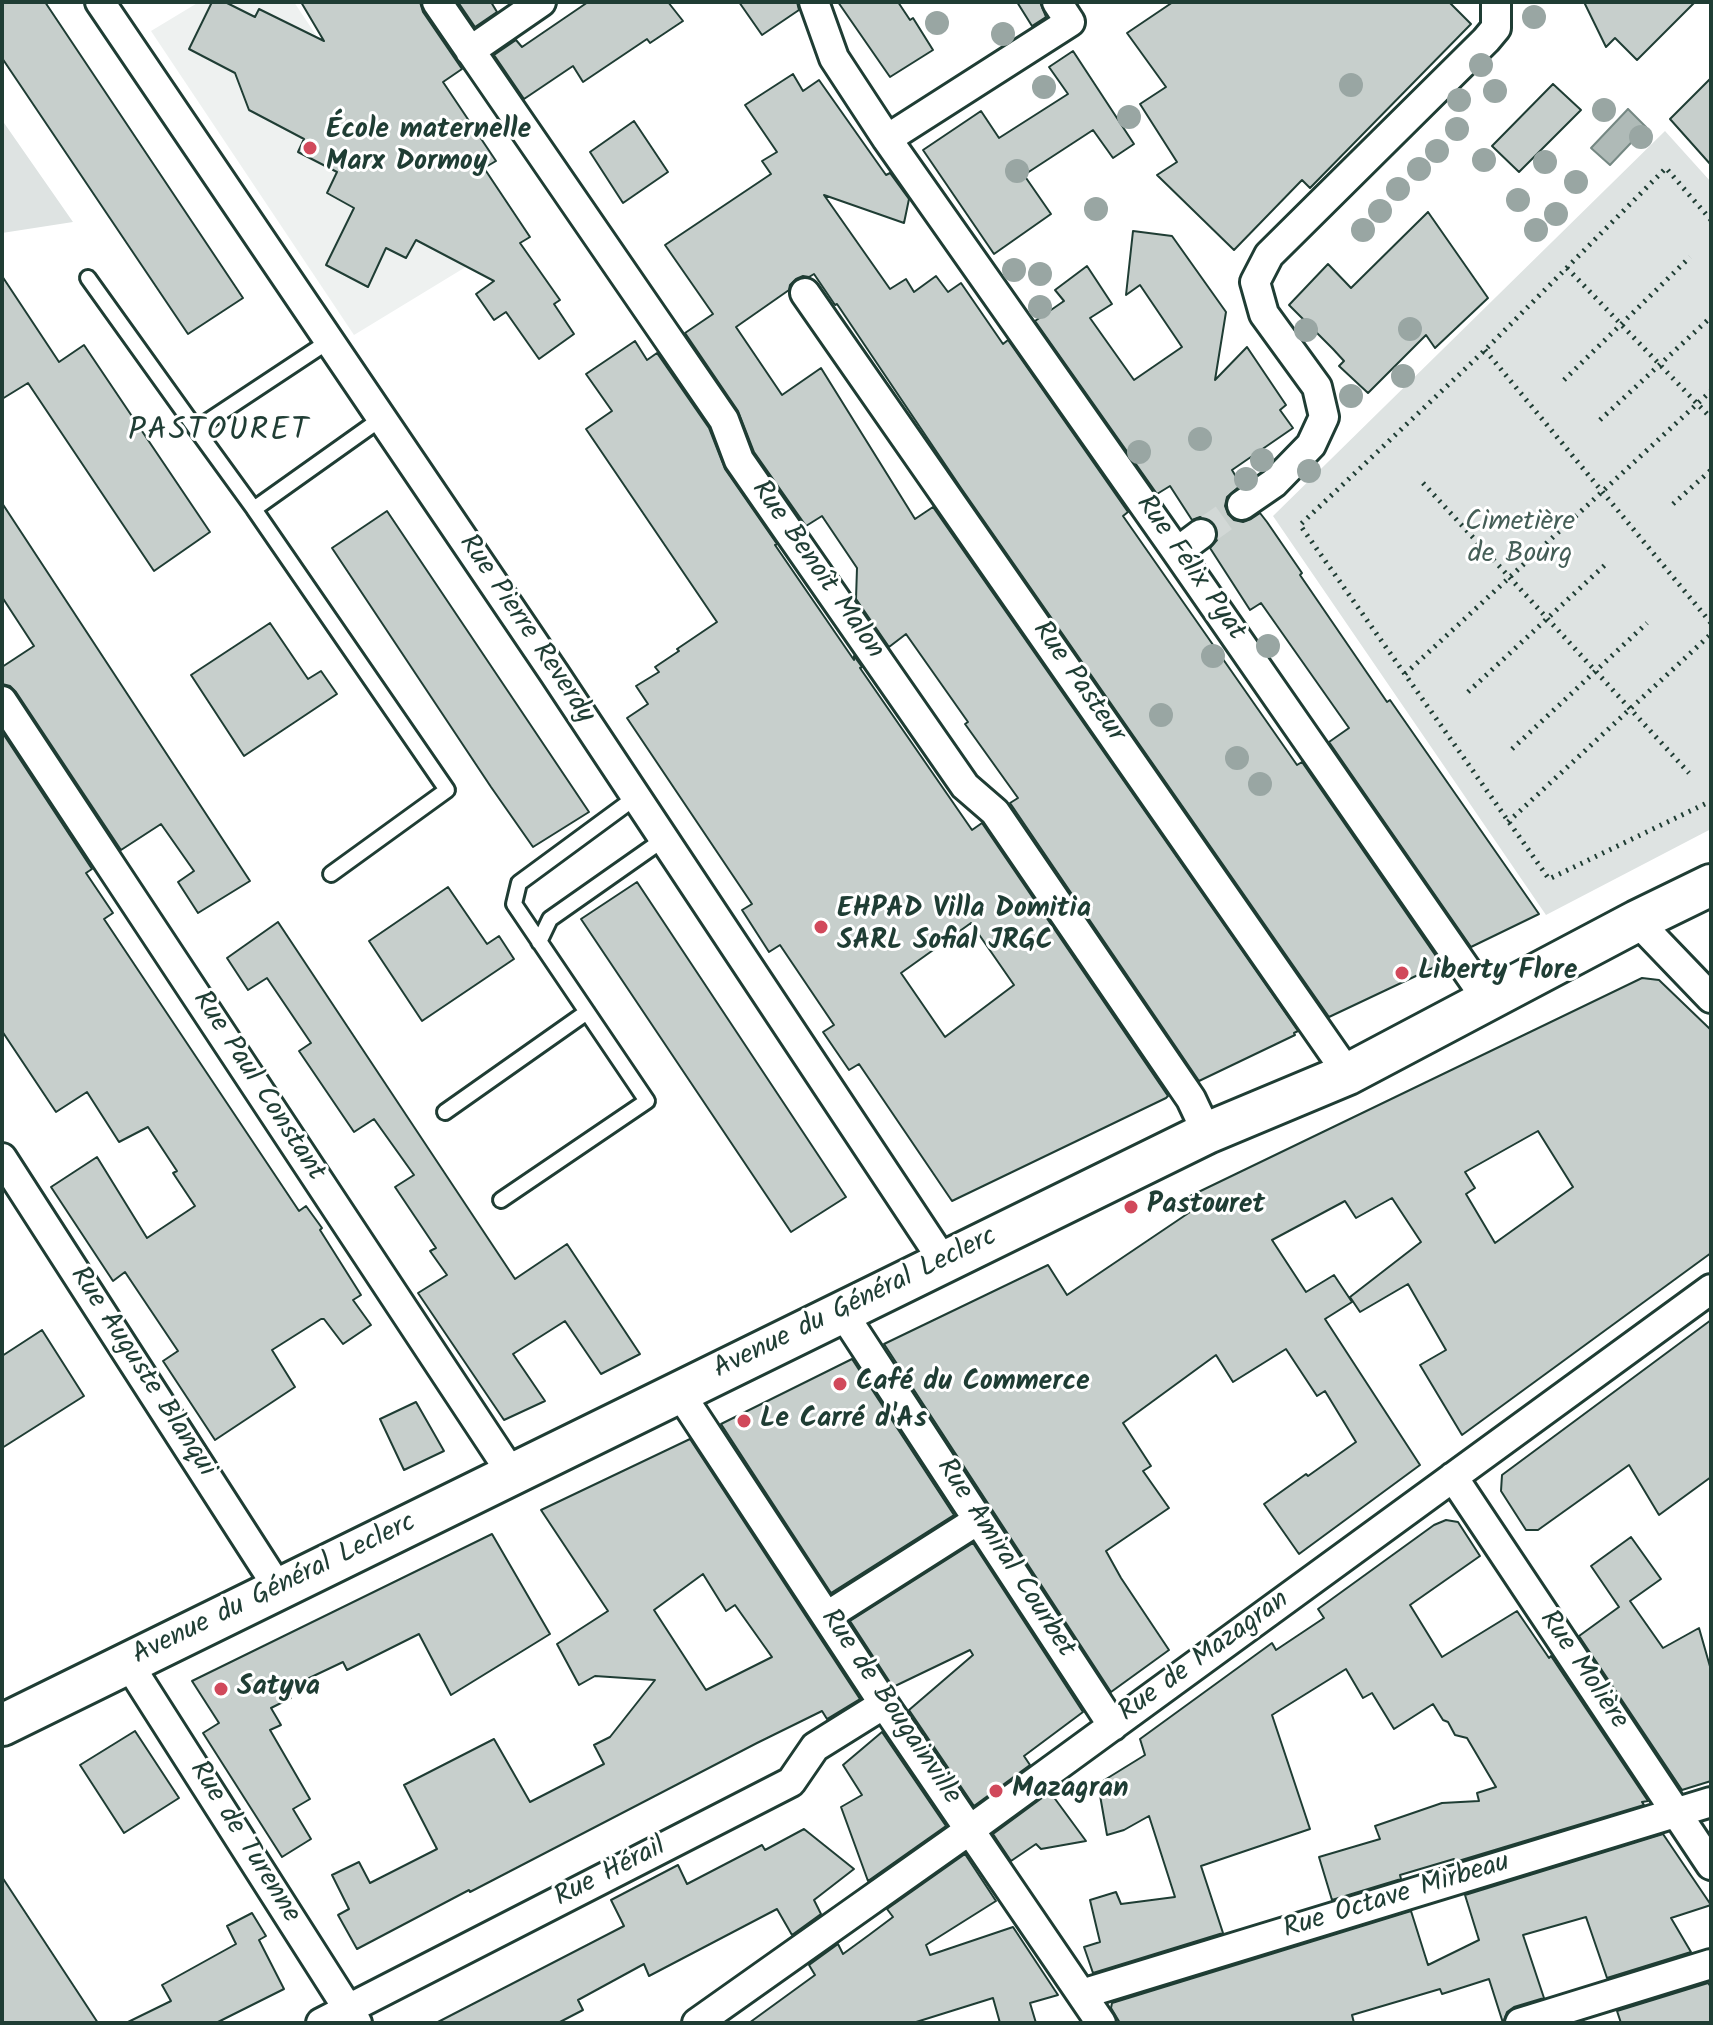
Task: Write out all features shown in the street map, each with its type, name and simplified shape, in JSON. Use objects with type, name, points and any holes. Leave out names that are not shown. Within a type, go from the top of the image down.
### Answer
[{"type":"main road","name":"Avenue du Général Leclerc","points":[[2,1725],[1207,1133],[1348,1074],[1711,885]]},
{"type":"street","name":"Rue Pierre Reverdy","points":[[100,2],[636,797],[944,1262]]},
{"type":"street","name":"Rue Benoît Malon","points":[[437,2],[724,420],[739,460],[965,786],[995,812],[1191,1099],[1207,1133]]},
{"type":"street","points":[[470,51],[541,2]]},
{"type":"street","name":"Rue Félix Pyat","points":[[814,2],[834,58],[887,139],[1488,1001]]},
{"type":"street","points":[[1242,505],[1274,483],[1311,445],[1324,417],[1317,387],[1264,314],[1255,282],[1269,255],[1486,40],[1496,28],[1496,2]]},
{"type":"street","points":[[887,139],[1064,12]]},
{"type":"street","name":"Rue Pasteur","points":[[805,293],[1348,1074]]},
{"type":"street","points":[[1177,552],[1201,534]]},
{"type":"street","name":"Rue Paul Constant","points":[[2,701],[512,1474]]},
{"type":"street","points":[[1637,921],[1711,998]]},
{"type":"street","name":"Rue Auguste Blanqui","points":[[2,1158],[279,1589]]},
{"type":"street","name":"Rue de Mazagran","points":[[697,2023],[971,1829],[1711,1289]]},
{"type":"street","name":"Rue Amiral Courbet","points":[[842,1312],[1113,1726]]},
{"type":"street","name":"Rue de Bougainville","points":[[679,1392],[884,1704],[1101,2023]]},
{"type":"street","name":"Rue Molière","points":[[1453,1477],[1711,1865]]},
{"type":"street","points":[[827,1616],[978,1520]]},
{"type":"street","name":"Rue de Turenne","points":[[128,1663],[353,2016]]},
{"type":"street","name":"Rue Hérail","points":[[321,2023],[353,2016],[791,1782],[815,1747],[884,1704]]},
{"type":"street","name":"Rue Octave Mirbeau","points":[[1082,1994],[1711,1802]]},
{"type":"street","points":[[1520,2023],[1711,1964]]},
{"type":"lane","points":[[88,278],[254,509],[447,790],[331,874]]},
{"type":"lane","points":[[196,429],[329,341]]},
{"type":"lane","points":[[254,509],[382,418]]},
{"type":"lane","points":[[501,1200],[647,1101],[514,904],[519,883],[636,797]]},
{"type":"lane","points":[[539,942],[550,919],[664,839]]},
{"type":"lane","points":[[445,1112],[587,1012]]},
{"type":"path","points":[[1711,220],[1666,168],[1485,350],[1300,525],[1549,879],[1711,801]]},
{"type":"path","points":[[1564,380],[1690,257]]},
{"type":"path","points":[[1567,268],[1711,418]]},
{"type":"path","points":[[1600,420],[1711,317]]},
{"type":"path","points":[[1485,350],[1711,623]]},
{"type":"path","points":[[1405,674],[1711,391]]},
{"type":"path","points":[[1673,504],[1711,470]]},
{"type":"path","points":[[1423,483],[1689,773]]},
{"type":"path","points":[[1468,692],[1606,564]]},
{"type":"path","points":[[1512,749],[1647,623]]},
{"type":"path","points":[[1508,822],[1711,634]]},
{"type":"shaded area","name":"École maternelle Marx Dormoy","points":[[199,2],[294,2],[469,265],[354,335],[151,31]]},
{"type":"shaded area","points":[[1628,109],[1646,127],[1610,165],[1591,148]]},
{"type":"green space","points":[[2,120],[73,222],[2,233]]},
{"type":"green space","name":"Cimetière de Bourg","points":[[1665,131],[1711,182],[1711,829],[1546,915],[1273,516]]},
{"type":"building","points":[[2,2],[45,2],[243,298],[188,334],[2,58]]},
{"type":"building","points":[[212,2],[225,2],[255,17],[259,9],[324,41],[301,2],[420,2],[423,12],[462,69],[443,82],[496,161],[484,168],[530,237],[520,243],[560,300],[554,304],[574,334],[539,359],[506,312],[494,320],[476,294],[494,281],[416,240],[406,258],[386,248],[368,287],[326,265],[354,208],[327,193],[337,172],[298,152],[304,139],[249,110],[235,73],[189,49]]},
{"type":"building","points":[[458,2],[491,2],[497,12],[475,27]]},
{"type":"building","points":[[588,2],[668,2],[683,21],[650,43],[647,39],[583,82],[573,66],[524,99],[494,55],[516,40],[522,47]]},
{"type":"building","points":[[739,2],[797,2],[799,10],[762,35]]},
{"type":"building","points":[[838,2],[898,2],[910,20],[913,18],[933,50],[890,77]]},
{"type":"building","points":[[1017,2],[1040,2],[1046,17],[1032,26]]},
{"type":"building","points":[[1173,2],[1449,2],[1471,24],[1310,188],[1302,180],[1234,250],[1157,175],[1177,162],[1140,104],[1166,87],[1127,33]]},
{"type":"building","points":[[1584,2],[1695,2],[1637,60],[1615,38],[1606,47]]},
{"type":"building","points":[[1073,51],[1134,144],[1113,158],[1093,130],[1024,175],[1051,214],[994,254],[923,150],[981,111],[999,138],[1068,94],[1049,67]]},
{"type":"building","points":[[793,74],[803,91],[819,80],[886,175],[890,173],[909,199],[904,223],[824,195],[890,289],[906,279],[914,292],[936,276],[948,292],[961,283],[1003,344],[1008,340],[1128,512],[1123,516],[1297,765],[1302,762],[1440,962],[1435,964],[1437,966],[1329,1017],[961,488],[837,304],[814,274],[796,279],[789,290],[736,327],[782,395],[821,368],[915,519],[933,507],[1298,1031],[1199,1081],[1010,803],[1018,798],[965,724],[968,722],[906,634],[889,647],[856,599],[857,568],[822,516],[806,526],[754,452],[738,411],[685,333],[713,314],[665,245],[771,174],[762,161],[777,152],[745,105]]},
{"type":"building","points":[[1711,78],[1711,165],[1670,119]]},
{"type":"building","points":[[1553,84],[1581,110],[1519,172],[1492,146]]},
{"type":"building","points":[[634,121],[668,172],[623,203],[590,152]]},
{"type":"building","points":[[1428,212],[1488,298],[1435,348],[1426,335],[1368,393],[1339,366],[1344,361],[1289,305],[1328,264],[1351,288]]},
{"type":"building","points":[[1133,231],[1172,236],[1226,312],[1215,380],[1247,347],[1286,405],[1280,410],[1293,428],[1232,470],[1241,485],[1227,497],[1225,506],[1228,514],[1234,520],[1243,522],[1260,513],[1267,522],[1387,702],[1390,700],[1539,914],[1471,947],[1329,742],[1349,728],[1261,603],[1250,610],[1210,548],[1217,540],[1215,524],[1207,518],[1192,520],[1170,486],[1157,494],[1035,321],[1064,301],[1055,290],[1087,266],[1112,304],[1090,318],[1134,380],[1182,347],[1140,285],[1126,295]]},
{"type":"building","points":[[2,276],[59,362],[84,345],[210,532],[154,571],[28,383],[2,399]]},
{"type":"building","points":[[635,341],[647,360],[657,353],[709,428],[725,469],[775,545],[972,830],[982,823],[1168,1096],[1166,1098],[952,1201],[859,1064],[849,1070],[823,1032],[834,1025],[780,945],[769,952],[742,910],[752,904],[627,718],[648,704],[636,686],[659,672],[655,667],[679,651],[677,649],[717,622],[586,429],[612,411],[586,374]],"holes":[[[971,923],[1014,985],[945,1037],[901,973]]]},
{"type":"building","points":[[2,503],[250,881],[198,913],[178,882],[194,871],[161,824],[121,850],[16,692],[2,684],[2,667],[34,646],[2,597]]},
{"type":"building","points":[[387,511],[589,812],[533,847],[332,548]]},
{"type":"building","points":[[270,623],[308,679],[321,671],[337,694],[244,756],[191,675]]},
{"type":"building","points":[[2,732],[92,869],[86,873],[113,913],[104,919],[299,1211],[306,1206],[322,1228],[320,1230],[361,1295],[353,1300],[371,1325],[343,1344],[321,1319],[272,1350],[295,1387],[215,1440],[163,1361],[178,1351],[125,1272],[113,1281],[51,1187],[97,1157],[147,1238],[195,1206],[173,1173],[177,1171],[148,1127],[119,1142],[87,1092],[56,1112],[2,1031]]},
{"type":"building","points":[[637,882],[846,1197],[791,1232],[581,919]]},
{"type":"building","points":[[448,887],[487,944],[499,936],[514,959],[422,1021],[369,941]]},
{"type":"building","points":[[278,922],[515,1279],[567,1244],[640,1354],[601,1374],[565,1321],[513,1354],[545,1401],[504,1420],[418,1293],[447,1275],[430,1251],[436,1248],[395,1187],[414,1175],[374,1119],[354,1132],[299,1051],[311,1043],[267,978],[248,990],[227,958]]},
{"type":"building","points":[[1642,978],[1659,980],[1711,1030],[1711,1253],[1462,1435],[1420,1365],[1446,1350],[1408,1284],[1360,1312],[1350,1297],[1421,1242],[1392,1198],[1356,1218],[1345,1201],[1272,1240],[1306,1292],[1334,1275],[1352,1302],[1325,1319],[1420,1465],[1299,1554],[1264,1504],[1356,1442],[1325,1391],[1317,1396],[1286,1349],[1233,1382],[1216,1355],[1123,1423],[1151,1466],[1143,1471],[1169,1508],[1106,1551],[1169,1650],[1111,1692],[884,1344],[1048,1265],[1067,1295],[1193,1210],[1186,1198]],"holes":[[[1538,1131],[1573,1187],[1495,1243],[1466,1194],[1475,1188],[1465,1172]]]},
{"type":"building","points":[[1711,1320],[1711,1477],[1659,1515],[1629,1465],[1538,1530],[1526,1530],[1501,1491],[1502,1475]]},
{"type":"building","points":[[42,1330],[84,1396],[2,1448],[2,1356]]},
{"type":"building","points":[[852,1359],[954,1515],[831,1593],[721,1424]]},
{"type":"building","points":[[416,1402],[444,1451],[404,1470],[380,1419]]},
{"type":"building","points":[[690,1439],[860,1699],[827,1719],[822,1711],[757,1743],[357,1949],[338,1915],[349,1909],[332,1875],[359,1862],[370,1883],[437,1849],[404,1785],[494,1739],[530,1802],[604,1764],[594,1745],[610,1737],[655,1680],[595,1676],[579,1685],[557,1644],[608,1611],[541,1510]],"holes":[[[703,1574],[726,1611],[735,1605],[772,1657],[706,1690],[654,1610]]]},
{"type":"building","points":[[1446,1520],[1458,1522],[1480,1556],[1410,1605],[1442,1657],[1517,1611],[1549,1658],[1551,1656],[1648,1801],[1642,1802],[1644,1805],[1455,1862],[1454,1859],[1400,1875],[1401,1879],[1332,1900],[1319,1857],[1380,1839],[1375,1826],[1442,1803],[1479,1801],[1477,1793],[1496,1787],[1467,1738],[1455,1735],[1433,1704],[1394,1729],[1372,1693],[1363,1698],[1346,1669],[1272,1715],[1310,1829],[1201,1866],[1223,1933],[1093,1973],[1084,1947],[1100,1942],[1090,1900],[1116,1892],[1121,1904],[1175,1897],[1149,1816],[1124,1830],[1107,1835],[1098,1784],[1145,1755],[1140,1739],[1272,1643],[1276,1650],[1324,1618],[1318,1609],[1434,1525]]},
{"type":"building","points":[[492,1534],[550,1634],[451,1695],[419,1634],[347,1670],[343,1662],[286,1689],[291,1698],[271,1708],[281,1725],[270,1730],[310,1799],[293,1809],[311,1839],[282,1857],[203,1733],[219,1723],[192,1681]]},
{"type":"building","points":[[1631,1537],[1661,1579],[1630,1601],[1663,1648],[1699,1628],[1711,1670],[1711,1781],[1682,1790],[1579,1636],[1619,1607],[1591,1566]]},
{"type":"building","points":[[973,1543],[1083,1712],[1024,1756],[1030,1765],[974,1806],[909,1710],[973,1655],[970,1650],[893,1687],[850,1621]]},
{"type":"building","points":[[135,1731],[179,1798],[124,1833],[80,1765]]},
{"type":"building","points":[[882,1732],[946,1826],[868,1881],[841,1807],[862,1795],[843,1765]]},
{"type":"building","points":[[1050,1792],[1086,1841],[1041,1849],[1036,1844],[1011,1861],[993,1834]]},
{"type":"building","points":[[804,1829],[854,1869],[814,1900],[821,1914],[792,1935],[777,1909],[649,1976],[644,1964],[578,2000],[583,2010],[558,2023],[436,2023],[624,1926],[611,1900],[678,1865],[687,1884],[762,1845],[765,1850]]},
{"type":"building","points":[[1663,1834],[1711,1905],[1671,1918],[1691,1952],[1607,1978],[1586,1917],[1523,1935],[1544,1998],[1514,2007],[1507,2012],[1503,2023],[1489,1979],[1442,1994],[1440,1989],[1352,2015],[1354,2023],[1120,2023],[1111,2008],[1112,2003],[1411,1911],[1428,1965],[1479,1940],[1465,1895]]},
{"type":"building","points":[[965,1854],[996,1901],[926,1945],[930,1955],[1013,1927],[1058,1995],[1030,2003],[1036,2023],[1000,2023],[993,1998],[913,2023],[749,2023],[815,1975],[809,1965],[838,1944],[843,1954],[893,1917],[887,1909]]},
{"type":"building","points":[[2,1877],[98,2023],[2,2023]]},
{"type":"building","points":[[252,1913],[266,1936],[259,1940],[284,1989],[216,2023],[126,2023],[171,2001],[162,1985],[236,1944],[227,1926]]},
{"type":"building","points":[[1708,1983],[1711,1987],[1711,2023],[1621,2023],[1617,2011]]},
{"type":"tunnel","points":[[1201,534],[1242,505]]},
{"type":"place","name":"École maternelle Marx Dormoy","points":[[310,148]]},
{"type":"place","name":"EHPAD Villa Domitia SARL Sofial JRGC","points":[[821,927]]},
{"type":"place","name":"Liberty Flore","points":[[1402,973]]},
{"type":"place","name":"Pastouret","points":[[1131,1207]]},
{"type":"place","name":"Café du Commerce","points":[[840,1384]]},
{"type":"place","name":"Le Carré d'As","points":[[744,1421]]},
{"type":"place","name":"Satyva","points":[[221,1689]]},
{"type":"place","name":"Mazagran","points":[[996,1791]]},
{"type":"district","name":"PASTOURET","points":[[219,434]]}]
